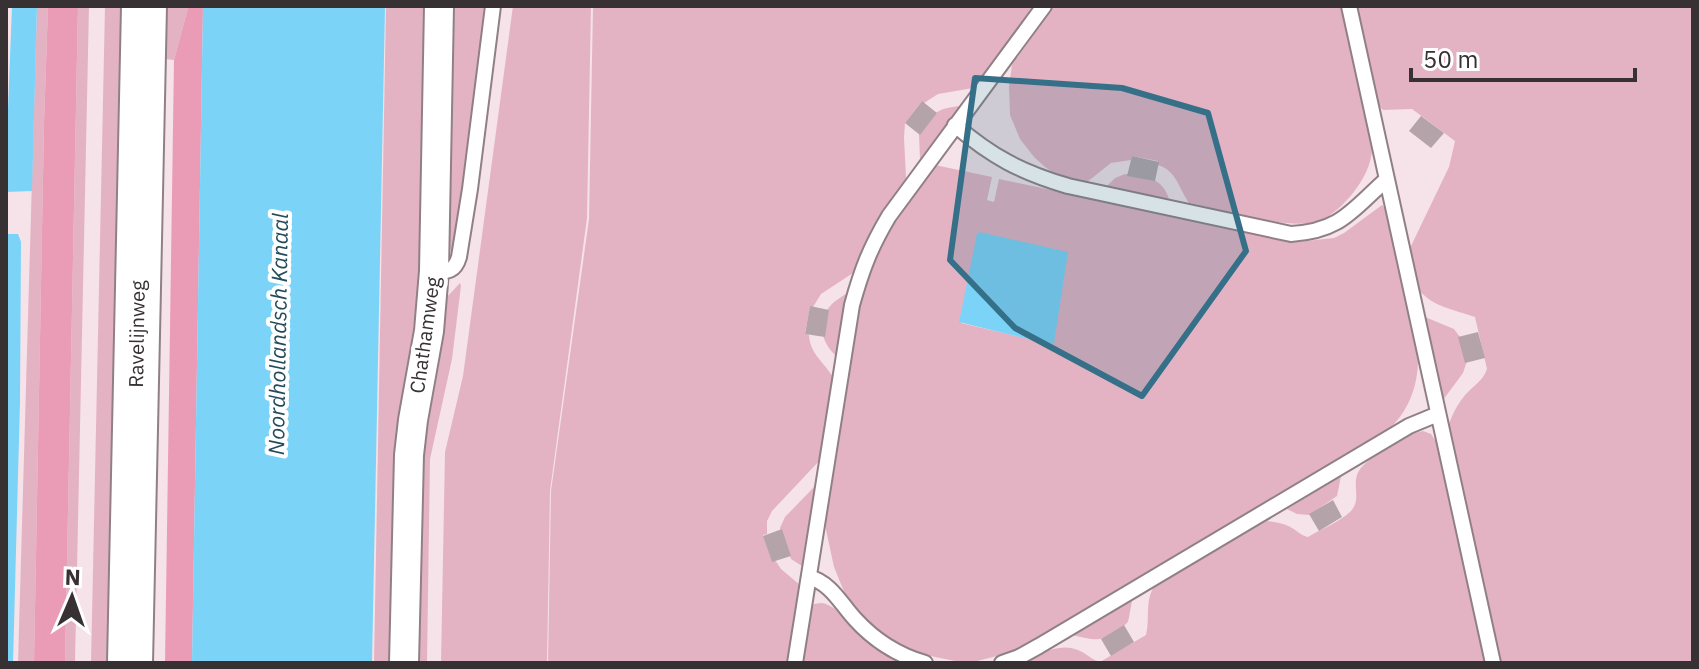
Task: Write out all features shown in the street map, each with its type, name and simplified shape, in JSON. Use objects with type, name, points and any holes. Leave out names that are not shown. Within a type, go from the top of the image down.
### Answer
[{"type":"main road","name":"Ravelijnweg","points":[[130,663],[144,6]]},
{"type":"street","name":"Chathamweg","points":[[404,663],[409,455],[429,331],[434,271],[439,6]]},
{"type":"lane","points":[[434,271],[451,270],[459,257],[493,6]]},
{"type":"lane","points":[[795,663],[852,305],[859,278],[889,216],[1044,6]]},
{"type":"lane","points":[[1349,6],[1493,663]]},
{"type":"lane","points":[[955,125],[980,147],[1009,165],[1038,177],[1291,234],[1318,231],[1340,221],[1387,179]]},
{"type":"lane","points":[[1002,663],[1039,646],[1409,426],[1438,414]]},
{"type":"lane","points":[[809,577],[831,589],[857,621],[880,642],[902,655],[925,663]]},
{"type":"highlighted area","points":[[975,78],[1122,88],[1208,113],[1246,251],[1142,396],[1015,328],[950,260]]},
{"type":"shaded area","points":[[37,6],[48,6],[34,663],[18,663]]},
{"type":"shaded area","points":[[48,6],[78,6],[65,663],[34,663]]},
{"type":"shaded area","points":[[78,6],[89,6],[75,663],[65,663]]},
{"type":"shaded area","points":[[105,6],[124,6],[109,663],[91,663]]},
{"type":"shaded area","points":[[165,6],[203,6],[188,8],[174,60],[164,59]]},
{"type":"shaded area","points":[[386,6],[425,6],[421,256],[413,345],[395,455],[390,663],[374,663]]},
{"type":"shaded area","points":[[453,6],[488,6],[454,248],[451,250],[449,247]]},
{"type":"shaded area","points":[[513,6],[591,6],[587,218],[550,491],[547,663],[441,663],[445,452],[463,376]]},
{"type":"shaded area","points":[[593,6],[1034,6],[973,88],[938,94],[921,102],[905,123],[906,178],[874,228],[853,273],[821,294],[810,307],[805,333],[833,377],[821,459],[772,511],[767,521],[767,534],[763,535],[772,561],[775,560],[800,585],[788,663],[548,663],[551,491],[589,219]]},
{"type":"shaded area","points":[[1054,6],[1341,6],[1372,148],[1357,188],[1329,216],[1319,221],[1291,223],[1189,203],[1174,176],[1158,165],[1158,161],[1132,156],[1131,160],[1111,163],[1087,182],[1057,175],[1034,157],[1020,139],[1010,115],[1009,86],[1012,65]]},
{"type":"shaded area","points":[[1356,6],[1693,6],[1693,663],[1501,663],[1449,424],[1461,401],[1487,369],[1475,317],[1438,304],[1419,290],[1410,248],[1449,167],[1455,141],[1412,109],[1383,110],[1379,106]]},
{"type":"shaded area","points":[[203,7],[192,663],[165,663],[174,60],[188,8]]},
{"type":"shaded area","points":[[960,106],[920,159],[919,135],[928,122],[939,111]]},
{"type":"shaded area","points":[[935,165],[992,177],[987,200],[994,202],[999,179],[1297,242],[1334,238],[1382,205],[1418,360],[1415,386],[1408,403],[1399,418],[1380,435],[1021,647],[977,661],[955,661],[916,653],[886,637],[856,610],[845,594],[834,567],[825,525],[862,297],[883,243]],"holes":[[[1014,240],[1051,344],[961,323]]]},
{"type":"shaded area","points":[[1125,174],[1158,182],[1169,199],[1107,186]]},
{"type":"shaded area","points":[[460,283],[452,359],[430,459],[427,663],[418,663],[424,447],[439,363],[446,298]]},
{"type":"shaded area","points":[[848,292],[837,357],[825,341],[823,323],[830,306]]},
{"type":"shaded area","points":[[1425,317],[1454,329],[1460,337],[1467,361],[1463,373],[1443,400]]},
{"type":"shaded area","points":[[1423,431],[1431,434],[1437,443],[1486,663],[1022,663],[1060,648],[1076,649],[1100,662],[1146,635],[1153,588],[1267,521],[1286,525],[1308,537],[1336,522],[1354,507],[1357,475],[1367,462],[1396,442]]},
{"type":"shaded area","points":[[1341,476],[1337,496],[1309,515],[1287,509]]},
{"type":"shaded area","points":[[816,485],[802,566],[791,559],[780,528],[785,517]]},
{"type":"shaded area","points":[[1132,601],[1128,622],[1108,637],[1090,639],[1073,635]]},
{"type":"shaded area","points":[[821,603],[834,608],[870,644],[900,663],[803,663],[812,607]]},
{"type":"water","points":[[12,6],[37,6],[32,191],[6,192],[6,116]]},
{"type":"water","name":"Noordhollandsch Kanaal","points":[[203,6],[385,6],[372,663],[192,663]]},
{"type":"water","points":[[979,232],[1068,252],[1054,343],[959,322]]},
{"type":"water","points":[[6,234],[18,234],[21,242],[13,663],[6,663]]},
{"type":"building","points":[[922,101],[937,113],[920,135],[905,123]]},
{"type":"building","points":[[1421,116],[1444,133],[1431,148],[1409,131]]},
{"type":"building","points":[[1132,156],[1159,162],[1155,181],[1127,176]]},
{"type":"building","points":[[810,306],[829,310],[825,337],[805,334]]},
{"type":"building","points":[[1478,332],[1485,358],[1465,363],[1458,337]]},
{"type":"building","points":[[1333,500],[1342,517],[1319,531],[1309,514]]},
{"type":"building","points":[[782,529],[791,556],[772,562],[763,536]]},
{"type":"building","points":[[1124,625],[1134,642],[1111,656],[1101,639]]}]
